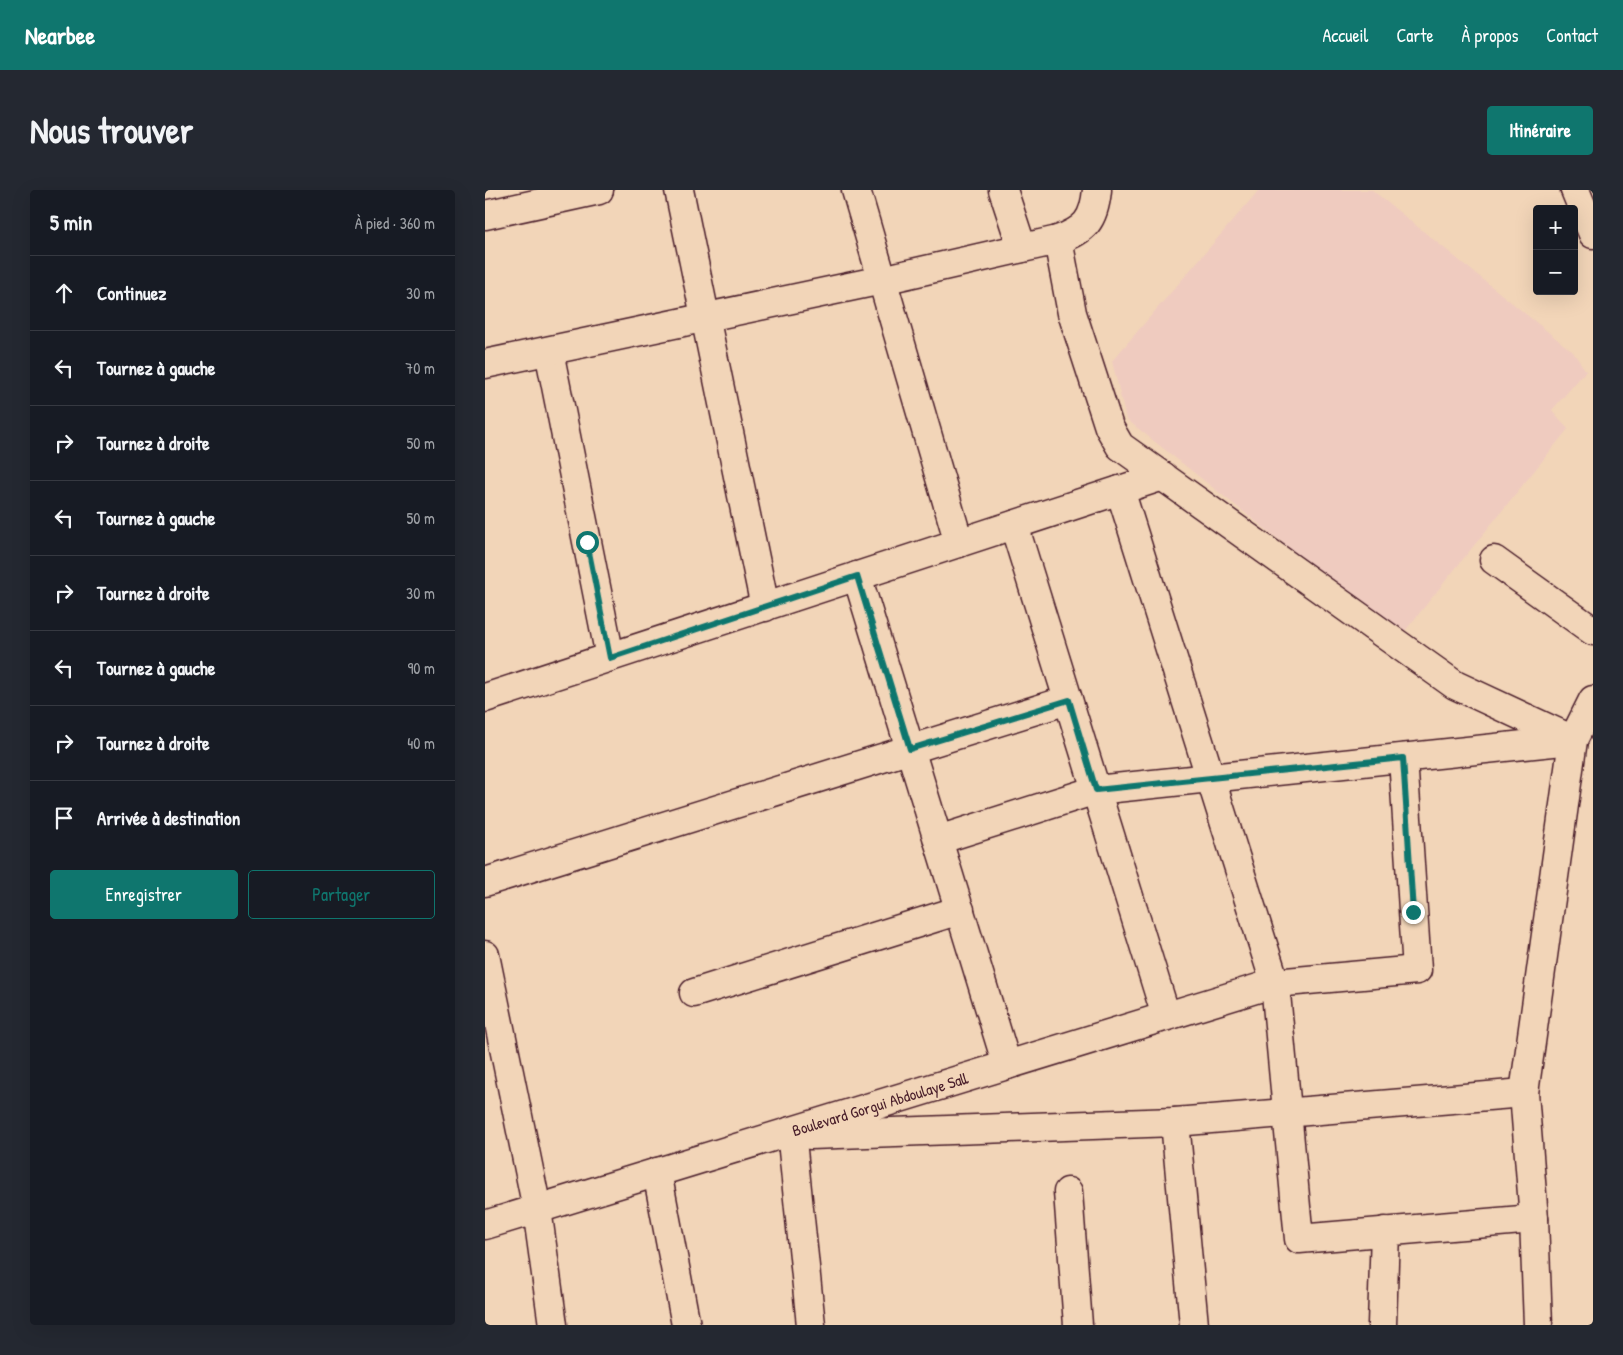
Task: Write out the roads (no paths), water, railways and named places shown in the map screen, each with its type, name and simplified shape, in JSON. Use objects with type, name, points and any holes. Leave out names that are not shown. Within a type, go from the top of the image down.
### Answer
[{"type":"street","points":[[485,216],[599,190]]},
{"type":"street","points":[[679,190],[765,607]]},
{"type":"street","points":[[856,190],[959,543]]},
{"type":"street","points":[[1003,190],[1021,248]]},
{"type":"street","points":[[485,364],[882,280],[1058,240],[1078,232],[1090,220],[1097,190]]},
{"type":"street","points":[[1575,190],[1593,234]]},
{"type":"street","points":[[1058,240],[1072,313],[1109,427],[1120,446],[1455,685],[1573,740]]},
{"type":"street","points":[[549,351],[610,658]]},
{"type":"street","points":[[485,698],[1163,476]]},
{"type":"street","points":[[1120,490],[1275,982],[1299,1239],[1533,1219]]},
{"type":"street","points":[[1014,525],[1166,1016]]},
{"type":"street","points":[[1494,560],[1593,631]]},
{"type":"street","points":[[857,576],[1007,1065]]},
{"type":"street","points":[[485,882],[1069,700]]},
{"type":"street","points":[[1538,1325],[1524,1093],[1573,740],[1593,700]]},
{"type":"street","points":[[939,840],[1096,790],[1573,740]]},
{"type":"street","name":"Boulevard Gorgui Abdoulaye Sall","points":[[485,1225],[657,1172],[791,1134],[1275,982],[1417,970],[1403,758]]},
{"type":"street","points":[[694,993],[960,910]]},
{"type":"street","points":[[485,955],[489,1000],[537,1209],[553,1325]]},
{"type":"street","points":[[811,1325],[791,1134],[1175,1122],[1524,1093]]},
{"type":"street","points":[[1175,1122],[1194,1325]]},
{"type":"street","points":[[657,1172],[686,1325]]},
{"type":"street","points":[[1067,1192],[1078,1325]]},
{"type":"street","points":[[1382,1325],[1385,1231]]}]
